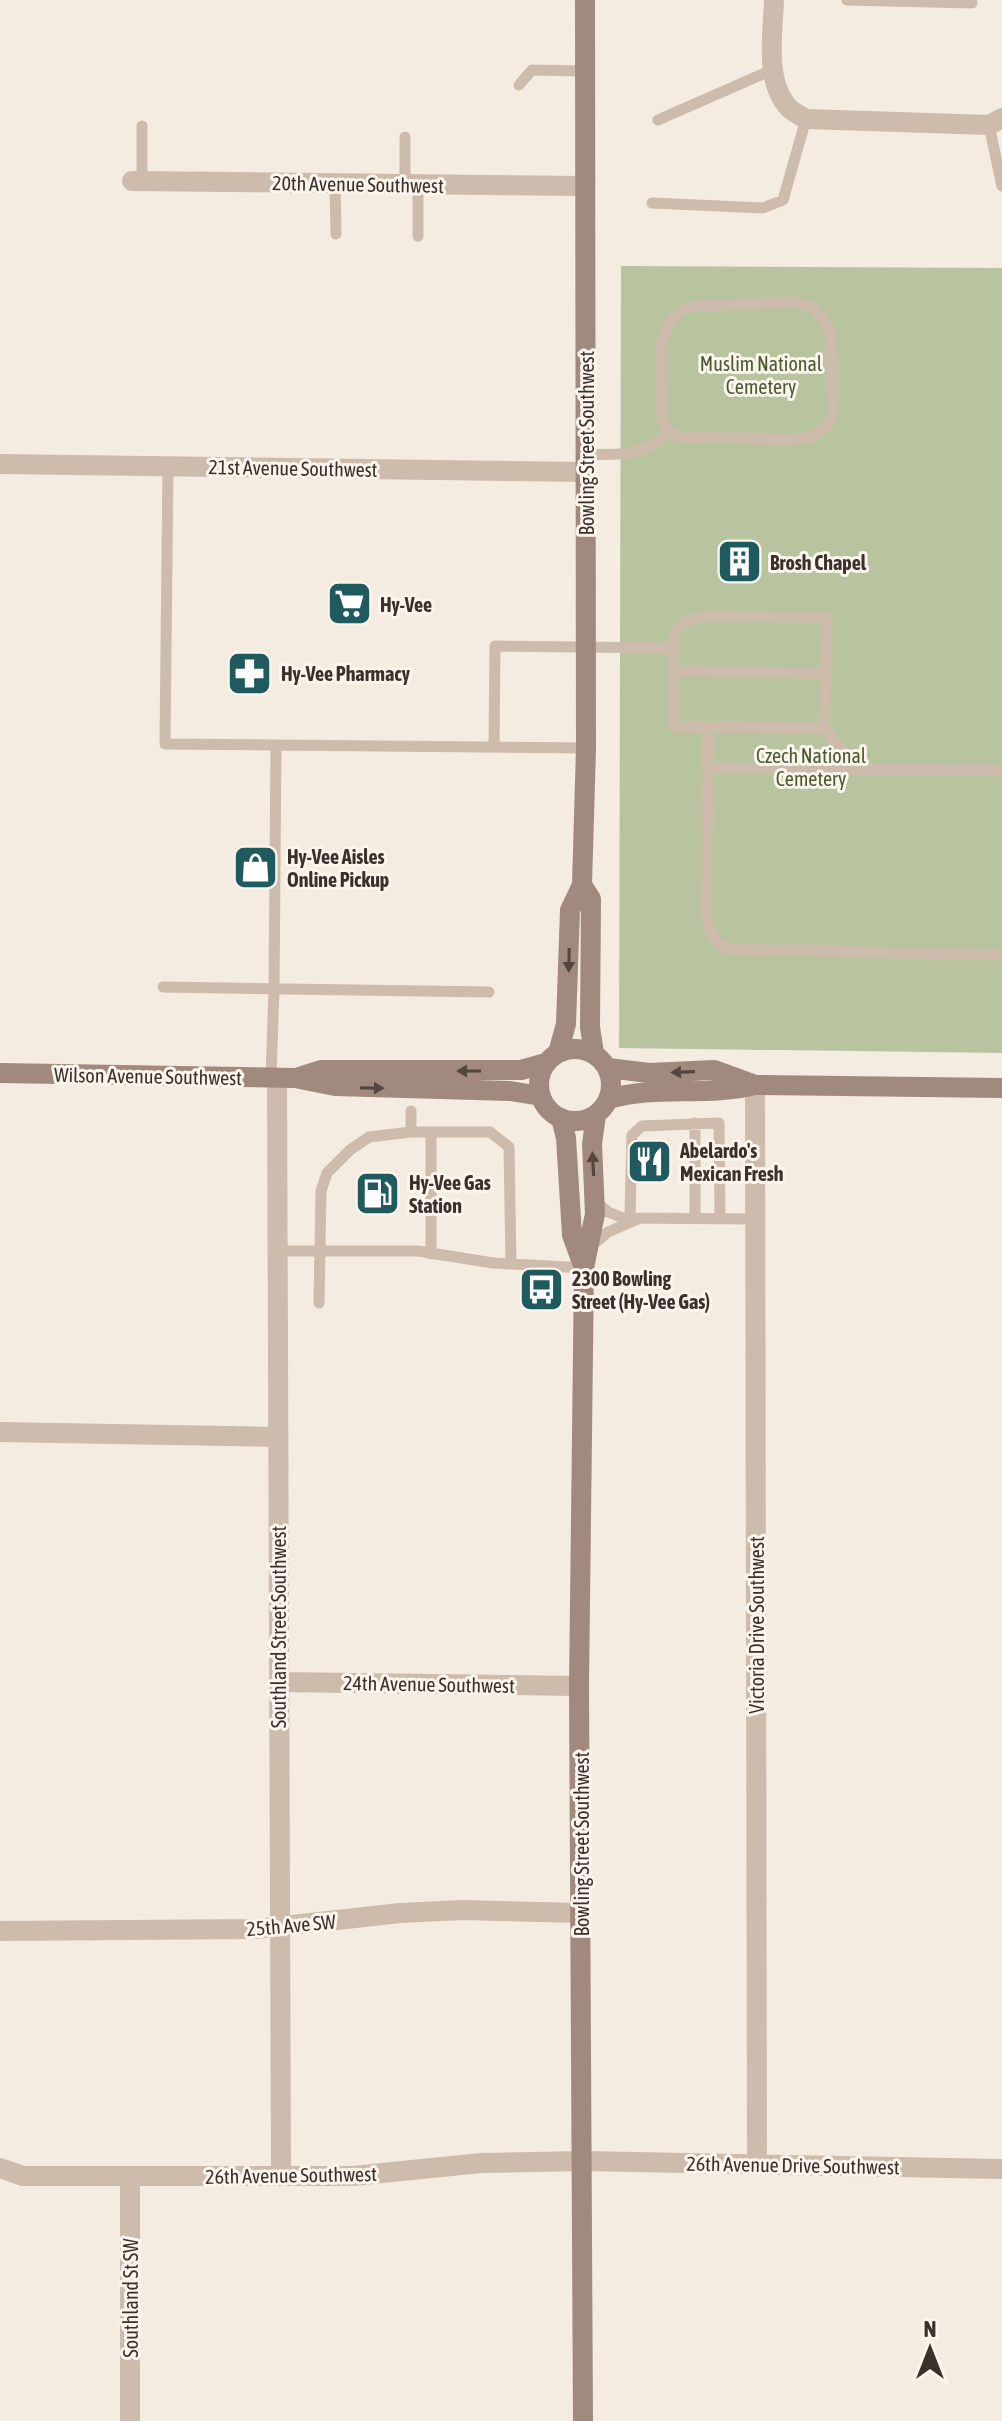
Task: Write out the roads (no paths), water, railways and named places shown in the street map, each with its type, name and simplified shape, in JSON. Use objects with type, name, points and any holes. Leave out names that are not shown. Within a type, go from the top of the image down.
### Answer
[{"type":"main road","name":"Bowling Street Southwest","points":[[552,1058],[566,1024],[570,910],[582,885],[586,748],[585,0]]},
{"type":"main road","name":"Bowling Street Southwest","points":[[582,885],[591,899],[590,1027],[594,1053]]},
{"type":"main road","points":[[602,1107],[612,1089],[608,1068],[594,1053],[573,1048],[552,1058],[538,1082],[541,1096],[549,1110],[561,1118],[577,1121],[629,1093],[730,1091],[755,1085],[1002,1088]]},
{"type":"main road","name":"Wilson Avenue Southwest","points":[[281,1078],[321,1070],[521,1070],[552,1058]]},
{"type":"main road","points":[[608,1068],[649,1073],[714,1070],[755,1085]]},
{"type":"main road","name":"Wilson Avenue Southwest","points":[[0,1073],[281,1078],[335,1086],[502,1091],[541,1096]]},
{"type":"main road","name":"Bowling Street Southwest","points":[[583,2421],[579,1686],[586,1258],[595,1214],[592,1144],[602,1107]]},
{"type":"main road","name":"Bowling Street Southwest","points":[[561,1118],[566,1138],[572,1235],[586,1258]]},
{"type":"street","points":[[774,0],[776,86],[789,108],[806,119],[996,121]]},
{"type":"street","name":"20th Avenue Southwest","points":[[137,181],[584,186]]},
{"type":"street","name":"21st Avenue Southwest","points":[[0,464],[586,463]]},
{"type":"street","name":"Southland Street Southwest","points":[[281,1078],[278,1251],[281,2176]]},
{"type":"street","name":"Victoria Drive Southwest","points":[[755,1085],[757,2165]]},
{"type":"street","points":[[0,1432],[278,1437]]},
{"type":"street","name":"24th Avenue Southwest","points":[[279,1682],[579,1686]]},
{"type":"street","name":"25th Ave SW","points":[[0,1931],[280,1928],[400,1913],[463,1910],[581,1913]]},
{"type":"street","name":"26th Avenue Drive Southwest","points":[[583,2161],[1002,2169]]},
{"type":"street","name":"26th Avenue Southwest","points":[[0,2168],[23,2176],[353,2176],[481,2163],[583,2161]]},
{"type":"street","name":"Southland St SW","points":[[130,2176],[130,2421]]},
{"type":"lane","points":[[847,0],[972,3]]},
{"type":"lane","points":[[658,120],[774,69]]},
{"type":"lane","points":[[519,85],[532,70],[584,71]]},
{"type":"lane","points":[[652,203],[763,208],[783,200],[806,119]]},
{"type":"lane","points":[[996,121],[1002,186]]},
{"type":"lane","points":[[137,181],[142,126]]},
{"type":"lane","points":[[405,137],[418,236]]},
{"type":"lane","points":[[335,183],[336,234]]},
{"type":"lane","points":[[793,302],[810,306],[823,318],[831,334],[833,414],[826,427],[812,437],[791,440],[681,437],[669,432],[662,419],[661,343],[669,323],[682,311],[694,306],[793,302]]},
{"type":"lane","points":[[586,463],[637,453],[657,444],[669,432]]},
{"type":"lane","points":[[168,466],[165,744],[586,748]]},
{"type":"lane","points":[[824,728],[673,727],[673,637],[678,626],[691,618],[707,616],[827,617],[824,728],[842,751],[865,769]]},
{"type":"lane","points":[[494,747],[495,646],[673,648]]},
{"type":"lane","points":[[673,671],[826,673]]},
{"type":"lane","points":[[708,727],[706,915],[715,941],[728,949],[1002,955]]},
{"type":"lane","points":[[276,745],[274,989],[281,1078]]},
{"type":"lane","points":[[708,768],[1002,770]]},
{"type":"lane","points":[[163,987],[489,992]]},
{"type":"lane","points":[[411,1111],[411,1132]]},
{"type":"lane","points":[[695,1123],[695,1219]]},
{"type":"lane","points":[[635,1218],[630,1161],[632,1135],[642,1126],[719,1123],[720,1219]]},
{"type":"lane","points":[[319,1303],[321,1191],[327,1173],[350,1150],[369,1137],[411,1132],[490,1132],[509,1147],[511,1264]]},
{"type":"lane","points":[[431,1132],[431,1254]]},
{"type":"lane","points":[[594,1200],[614,1216],[755,1219]]},
{"type":"lane","points":[[278,1251],[418,1251],[511,1264],[586,1258],[608,1232],[635,1218]]},
{"type":"place","name":"Brosh Chapel","points":[[739,562]]},
{"type":"place","name":"Hy-Vee","points":[[349,604]]},
{"type":"place","name":"Hy-Vee Pharmacy","points":[[250,673]]},
{"type":"place","name":"Hy-Vee Aisles Online Pickup","points":[[256,868]]},
{"type":"place","name":"Abelardo's Mexican Fresh","points":[[649,1162]]},
{"type":"place","name":"Hy-Vee Gas Station","points":[[378,1194]]},
{"type":"place","name":"2300 Bowling Street (Hy-Vee Gas)","points":[[541,1289]]},
{"type":"park label","name":"Muslim National Cemetery","points":[[761,374]]},
{"type":"park label","name":"Czech National Cemetery","points":[[811,766]]}]
